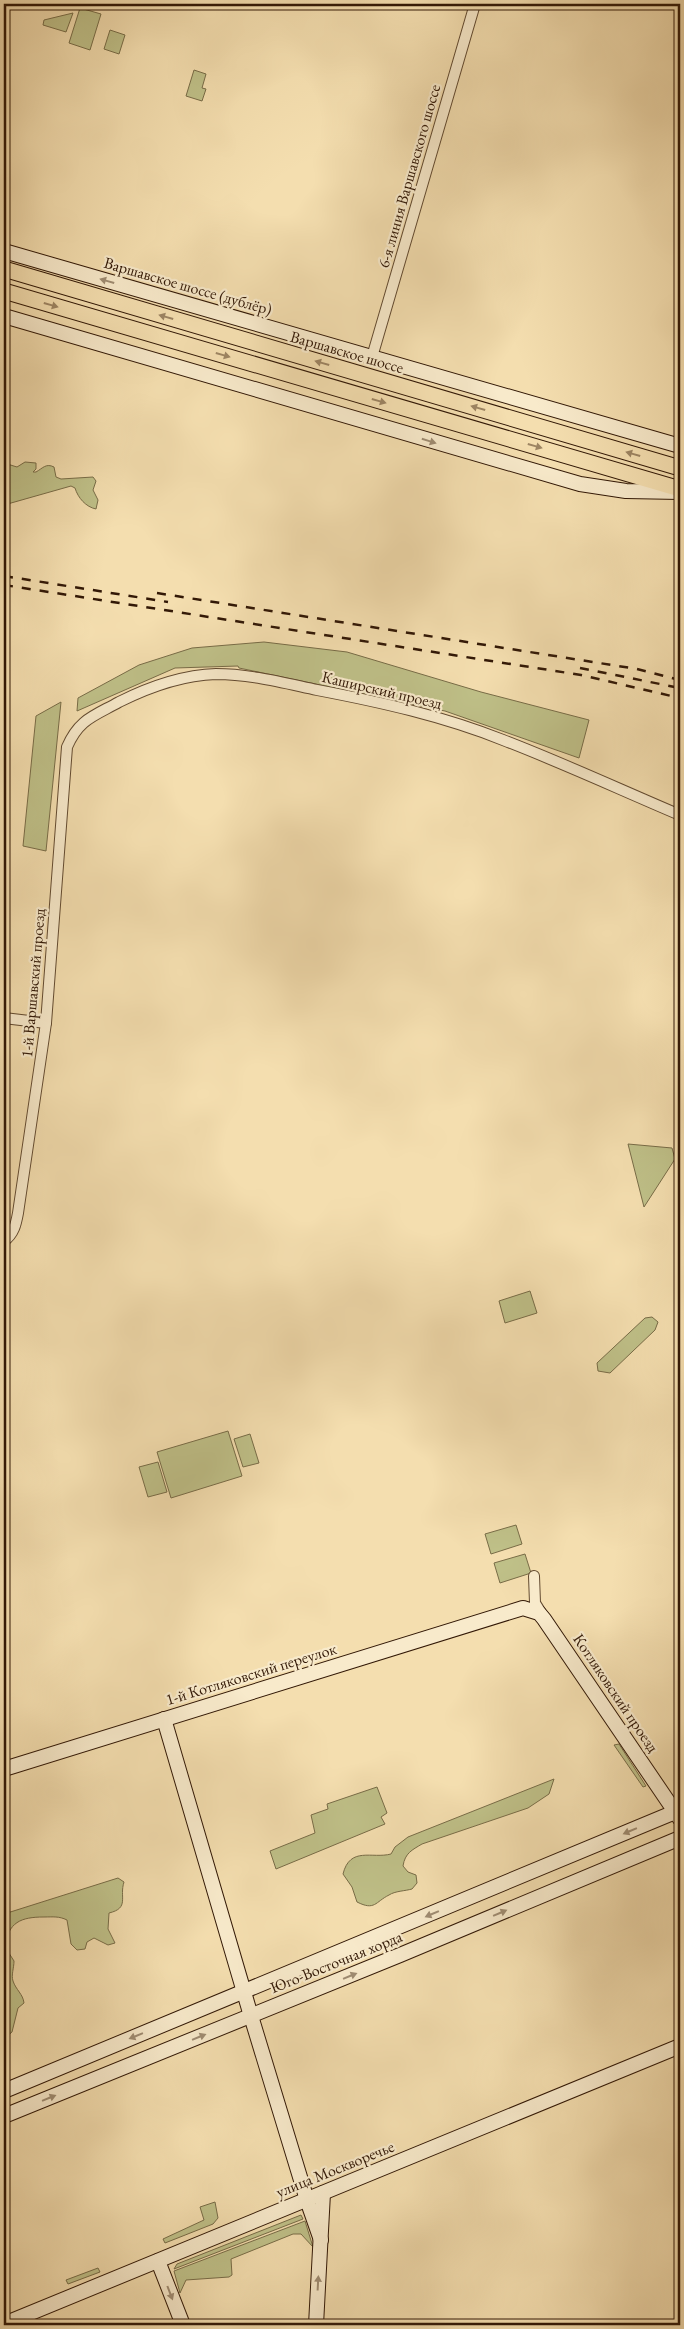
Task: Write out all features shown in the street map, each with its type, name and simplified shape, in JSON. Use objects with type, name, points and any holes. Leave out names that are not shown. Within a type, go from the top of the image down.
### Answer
[{"type":"main road","name":"Варшавское шоссе","points":[[4,269],[680,468]]},
{"type":"main road","points":[[4,291],[680,490]]},
{"type":"street","name":"6-я линия Варшавского шоссе","points":[[372,357],[475,4]]},
{"type":"street","name":"Варшавское шоссе (дублёр)","points":[[4,250],[680,446]]},
{"type":"street","points":[[4,316],[580,484],[626,491],[680,490]]},
{"type":"street","points":[[649,437],[680,454]]},
{"type":"street","name":"Каширский проезд","points":[[74,731],[90,718],[136,694],[180,678],[216,674],[253,677],[349,696],[436,717],[502,739],[680,815]]},
{"type":"street","name":"1-й Варшавский проезд","points":[[7,1239],[18,1213],[46,1023],[67,747],[74,731]]},
{"type":"street","points":[[4,1018],[46,1023]]},
{"type":"street","points":[[534,1576],[535,1603],[544,1619]]},
{"type":"street","points":[[523,1608],[534,1594]]},
{"type":"street","name":"1-й Котляковский переулок","points":[[4,1769],[523,1608]]},
{"type":"street","name":"Котляковский проезд","points":[[523,1608],[539,1613],[544,1619],[678,1816]]},
{"type":"street","points":[[164,1719],[251,2016],[321,2240]]},
{"type":"street","name":"Юго-Восточная хорда","points":[[4,2091],[678,1816]]},
{"type":"street","name":"Юго-Восточная хорда","points":[[4,2116],[680,1838]]},
{"type":"street","name":"улица Москворечье","points":[[4,2324],[680,2046]]},
{"type":"street","points":[[316,2325],[323,2193]]},
{"type":"street","points":[[158,2261],[183,2325]]},
{"type":"green space","points":[[80,8],[101,14],[90,50],[69,43]]},
{"type":"green space","points":[[73,13],[66,32],[43,25],[44,20]]},
{"type":"green space","points":[[110,30],[125,35],[119,54],[104,49]]},
{"type":"green space","points":[[194,70],[206,74],[202,88],[206,89],[202,101],[186,96]]},
{"type":"green space","points":[[25,462],[36,463],[36,469],[33,472],[47,466],[54,467],[56,477],[61,479],[93,477],[96,481],[93,490],[98,500],[96,509],[83,502],[75,488],[71,486],[4,505],[4,463],[17,467]]},
{"type":"green space","points":[[264,642],[347,652],[481,692],[589,720],[579,758],[445,711],[239,668],[238,666],[175,668],[77,711],[78,698],[139,665],[192,648]]},
{"type":"green space","points":[[61,702],[46,851],[23,846],[36,716]]},
{"type":"green space","points":[[628,1144],[672,1148],[675,1159],[644,1207]]},
{"type":"green space","points":[[530,1291],[537,1313],[505,1323],[499,1301]]},
{"type":"green space","points":[[652,1317],[658,1322],[655,1330],[610,1373],[598,1371],[597,1363],[645,1318]]},
{"type":"green space","points":[[228,1431],[242,1476],[171,1498],[157,1452]]},
{"type":"green space","points":[[250,1434],[259,1463],[243,1467],[234,1439]]},
{"type":"green space","points":[[158,1462],[167,1492],[148,1497],[139,1467]]},
{"type":"green space","points":[[516,1525],[522,1544],[491,1554],[485,1534]]},
{"type":"green space","points":[[525,1554],[531,1573],[500,1583],[494,1563]]},
{"type":"green space","points":[[619,1744],[646,1786],[643,1787],[614,1745]]},
{"type":"green space","points":[[554,1779],[549,1794],[528,1808],[422,1844],[412,1850],[405,1858],[403,1866],[408,1872],[416,1875],[417,1883],[412,1889],[391,1894],[371,1906],[357,1902],[352,1887],[343,1874],[346,1865],[351,1860],[363,1855],[391,1854],[395,1847],[408,1837]]},
{"type":"green space","points":[[377,1787],[387,1813],[381,1817],[385,1824],[276,1869],[270,1851],[315,1833],[311,1815],[328,1809],[327,1804]]},
{"type":"green space","points":[[118,1878],[124,1882],[122,1905],[120,1908],[109,1913],[108,1929],[115,1943],[108,1945],[94,1938],[87,1942],[85,1949],[77,1950],[71,1944],[67,1920],[59,1917],[22,1920],[9,1932],[5,1947],[14,1961],[13,1981],[24,2003],[18,2008],[12,2032],[4,2039],[4,1914]]},
{"type":"green space","points":[[215,2202],[218,2218],[213,2224],[165,2243],[163,2239],[204,2220],[200,2207]]},
{"type":"green space","points":[[301,2215],[303,2219],[174,2269],[177,2264]]},
{"type":"green space","points":[[305,2221],[313,2247],[301,2234],[293,2234],[231,2259],[232,2275],[229,2277],[186,2280],[180,2293],[174,2271]]},
{"type":"green space","points":[[98,2268],[100,2272],[68,2284],[66,2280]]},
{"type":"railway","points":[[4,576],[168,602]]},
{"type":"railway","points":[[4,585],[581,675],[680,698]]},
{"type":"railway","points":[[157,593],[637,669],[680,680]]},
{"type":"railway","points":[[580,668],[680,688]]}]
